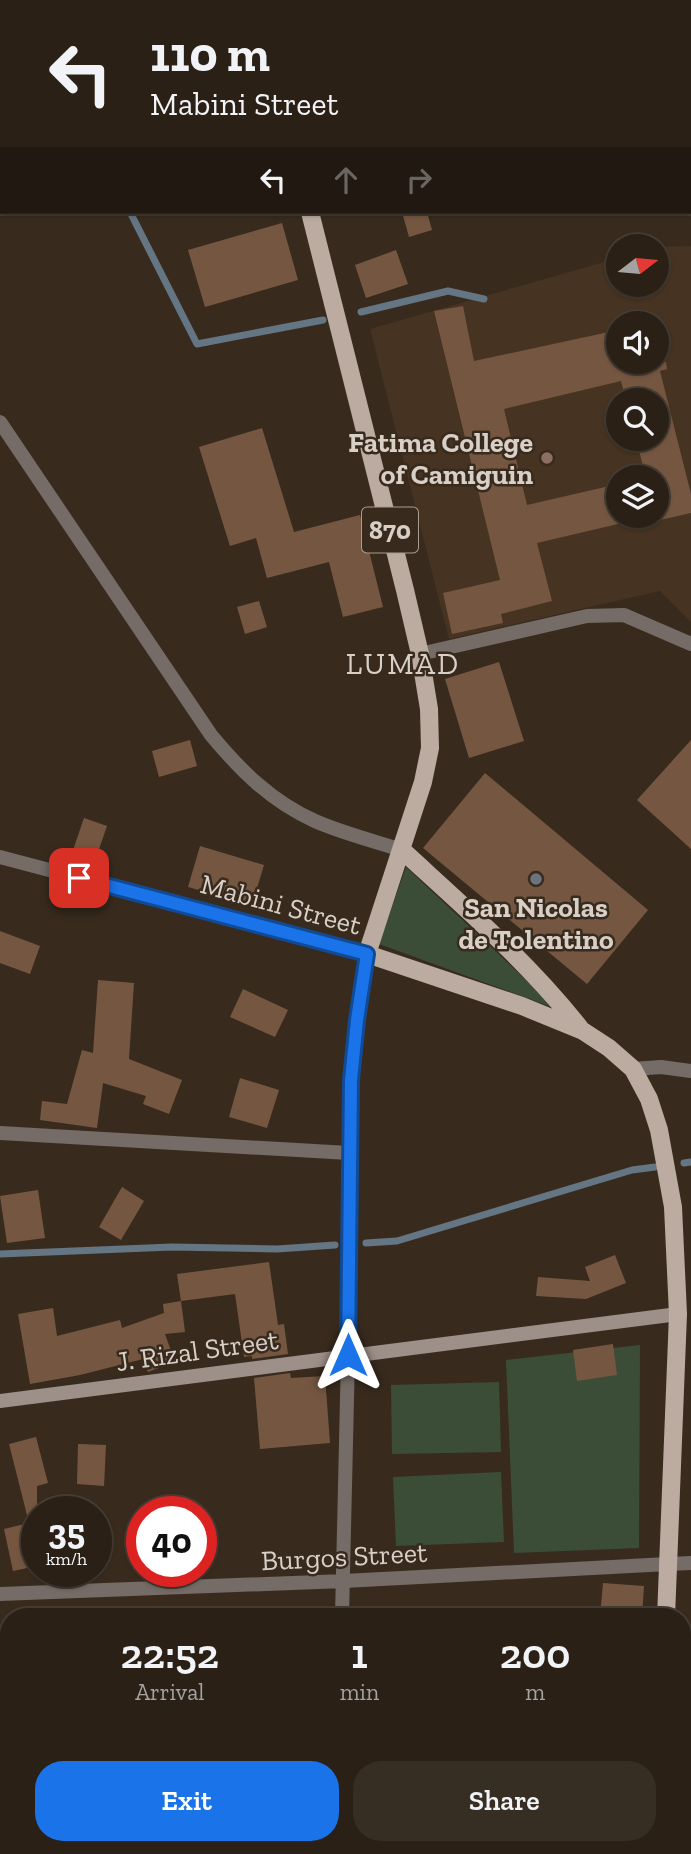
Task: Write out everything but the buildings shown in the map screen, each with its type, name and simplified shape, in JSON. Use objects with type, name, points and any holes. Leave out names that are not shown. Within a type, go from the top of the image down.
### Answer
[{"type":"main road","name":"870","points":[[310,214],[420,654],[429,709],[430,748],[423,782],[367,954]]},
{"type":"main road","name":"Mabini Street","points":[[402,850],[525,964],[583,1031]]},
{"type":"main road","name":"Mabini Street","points":[[367,954],[509,1002],[583,1031],[609,1048],[633,1069]]},
{"type":"main road","points":[[633,1069],[649,1099],[665,1158],[685,1311],[666,1608]]},
{"type":"main road","name":"J. Rizal Street","points":[[0,1401],[685,1311]]},
{"type":"street","points":[[0,422],[211,735],[240,769],[273,797],[315,821],[402,850]]},
{"type":"street","points":[[420,654],[587,617],[624,615],[691,644]]},
{"type":"street","name":"Mabini Street","points":[[0,857],[367,954]]},
{"type":"street","points":[[342,1608],[352,1068],[367,954]]},
{"type":"street","points":[[633,1069],[691,1071]]},
{"type":"street","points":[[0,1133],[349,1153]]},
{"type":"street","name":"Burgos Street","points":[[0,1594],[344,1581],[691,1563]]},
{"type":"shaded area","name":"Fatima College of Camiguin","points":[[691,246],[691,622],[660,591],[449,639],[370,329],[606,261],[606,298],[668,298],[669,247]]},
{"type":"green space","points":[[406,867],[557,1009],[379,944]]},
{"type":"green space","points":[[640,1345],[639,1548],[514,1553],[506,1360]]},
{"type":"green space","points":[[499,1382],[501,1452],[392,1454],[391,1385]]},
{"type":"green space","points":[[501,1472],[504,1542],[396,1546],[393,1477]]},
{"type":"waterway","points":[[131,214],[197,344],[323,320]]},
{"type":"waterway","points":[[361,312],[448,291],[484,299]]},
{"type":"waterway","points":[[684,1163],[691,1162]]},
{"type":"waterway","points":[[366,1243],[397,1241],[632,1170],[655,1167]]},
{"type":"waterway","points":[[0,1254],[172,1247],[277,1249],[335,1245]]},
{"type":"place","name":"Fatima College of Camiguin","points":[[547,458]]},
{"type":"place","name":"San Nicolas de Tolentino","points":[[536,879]]},
{"type":"district","name":"LUMAD","points":[[403,664]]},
{"type":"route","points":[[79,878],[367,954],[351,1080],[348,1355]]}]
